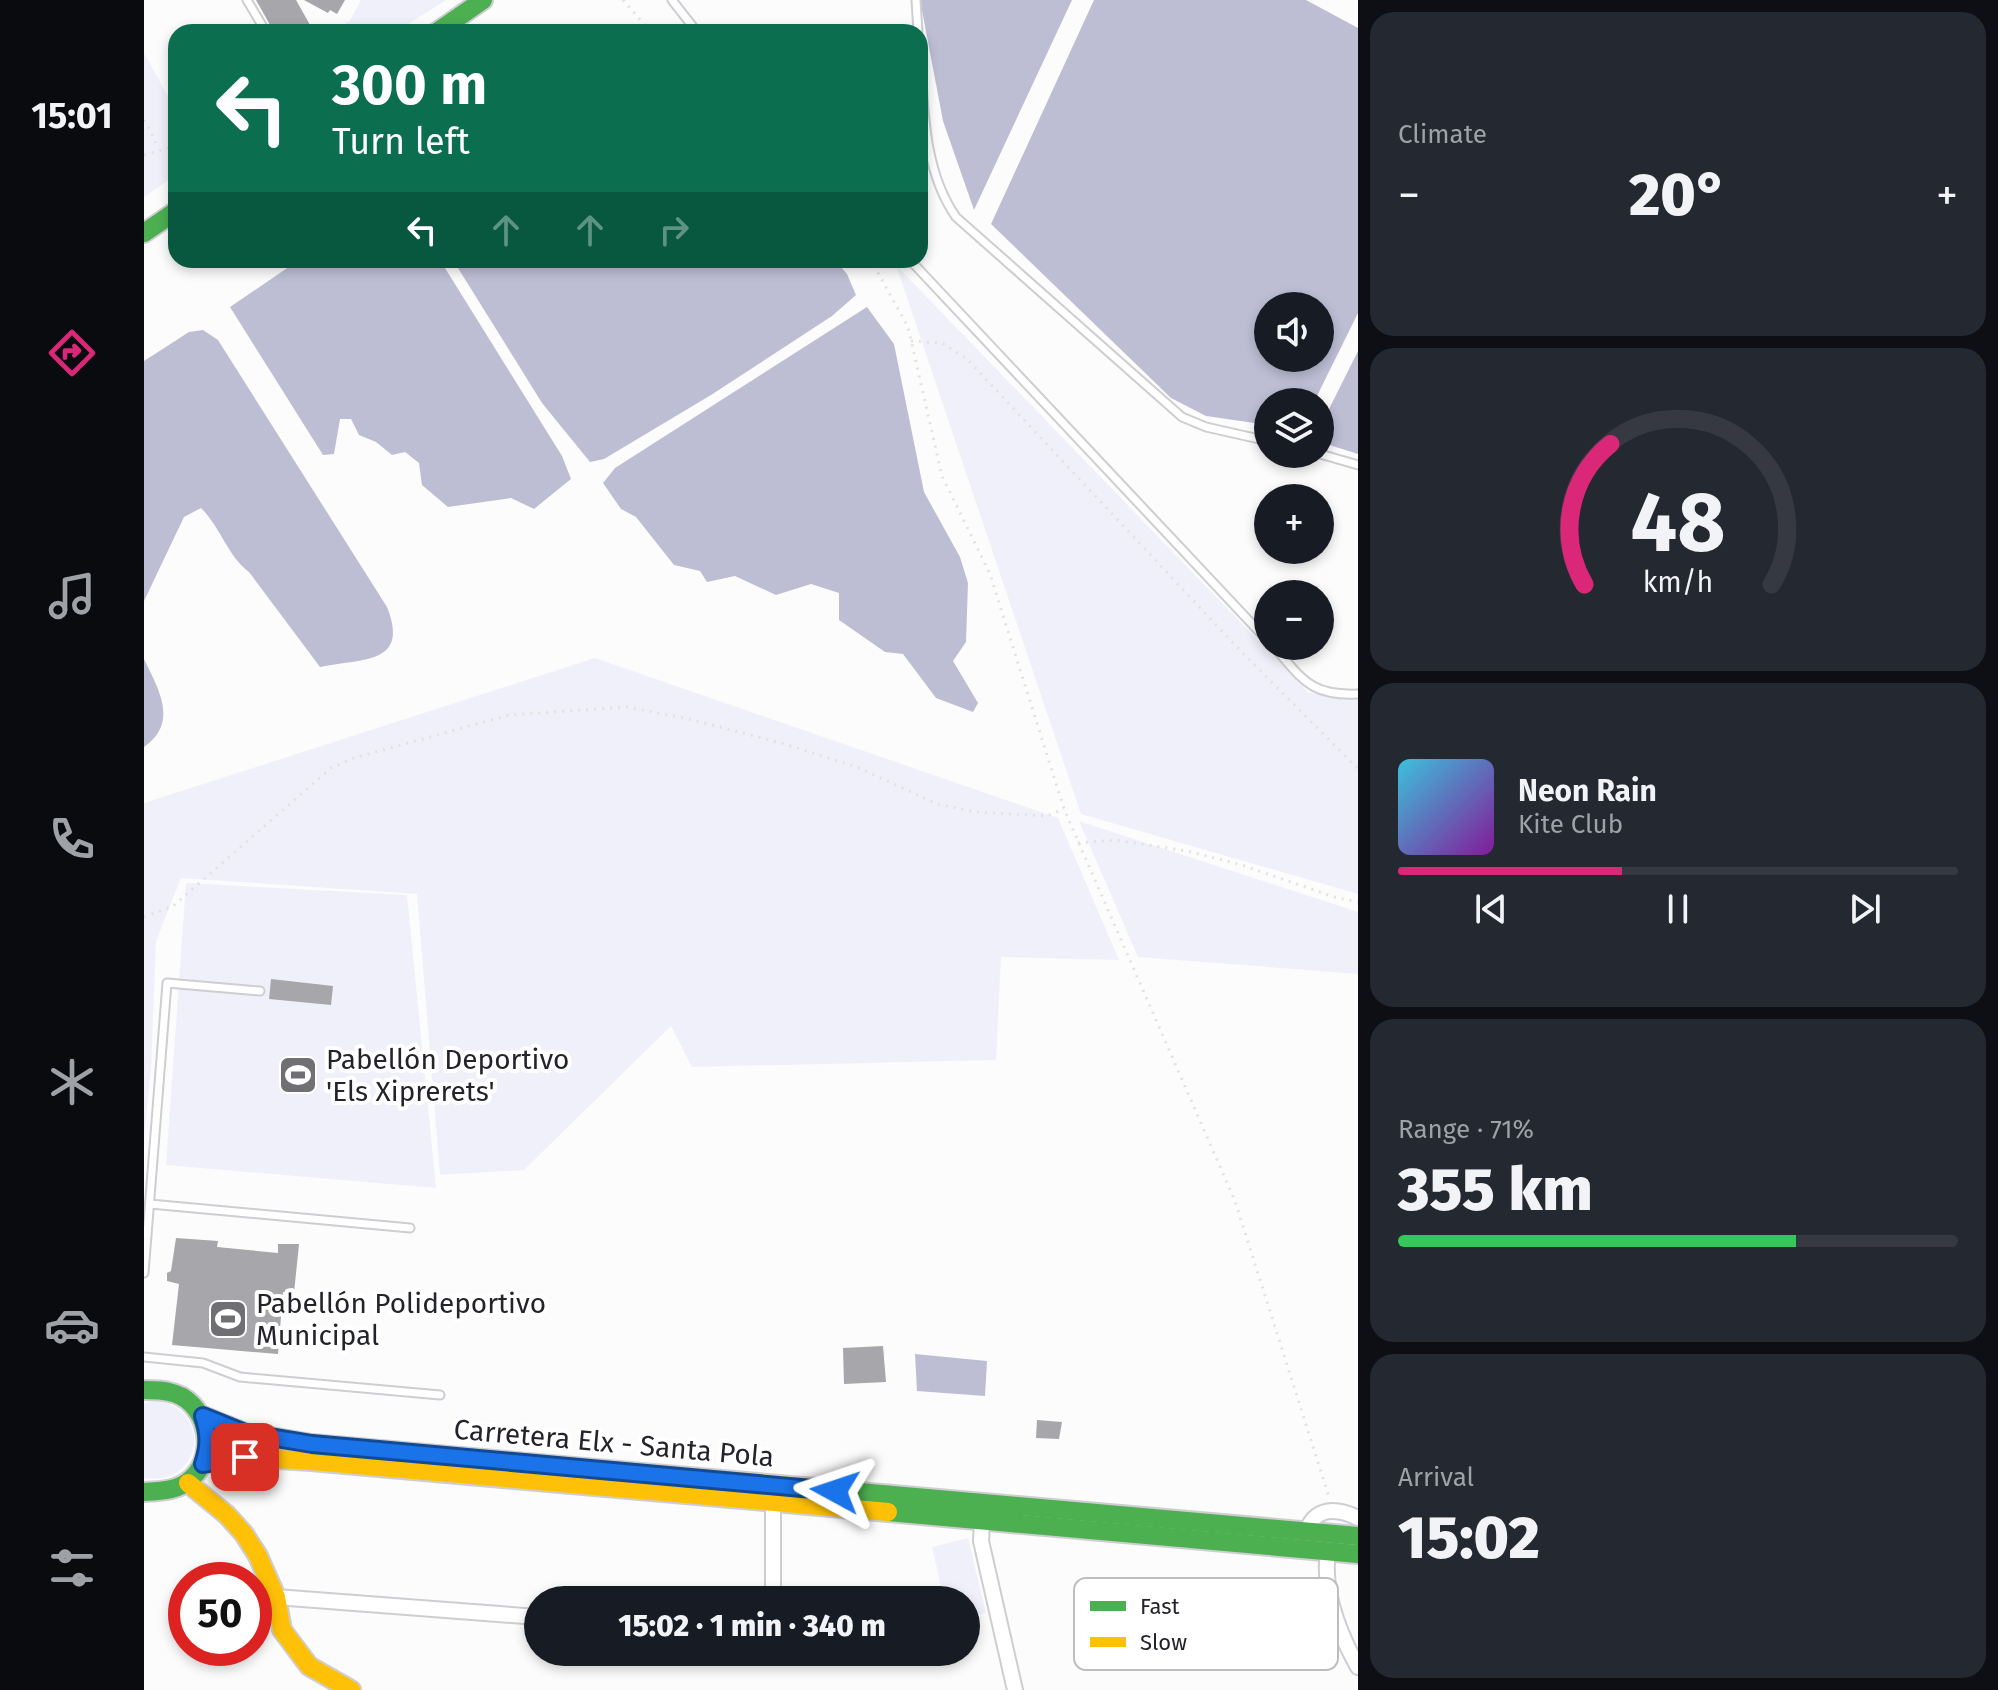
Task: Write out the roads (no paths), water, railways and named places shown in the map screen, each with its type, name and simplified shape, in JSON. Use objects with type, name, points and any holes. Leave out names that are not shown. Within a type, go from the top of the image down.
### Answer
[{"type":"main road","points":[[448,24],[483,0]]},
{"type":"main road","points":[[144,233],[168,216]]},
{"type":"main road","name":"Carretera Elx - Santa Pola","points":[[144,1390],[158,1388],[176,1392],[191,1401],[203,1416],[245,1433],[312,1444],[1358,1536]]},
{"type":"main road","points":[[144,1492],[160,1494],[188,1483],[203,1464],[208,1448],[208,1432],[203,1416]]},
{"type":"main road","name":"Carretera Elx - Santa Pola","points":[[203,1464],[245,1457],[311,1461],[1358,1554]]},
{"type":"main road","points":[[188,1483],[227,1515],[244,1534],[258,1556],[276,1597],[282,1630],[309,1666],[351,1690]]},
{"type":"street","points":[[773,1503],[773,1586]]},
{"type":"street","points":[[1306,1532],[1313,1517],[1322,1511],[1345,1512],[1358,1518]]},
{"type":"street","points":[[982,1521],[981,1541],[1015,1690]]},
{"type":"street","points":[[1328,1551],[1329,1578]]},
{"type":"street","points":[[276,1597],[524,1616]]},
{"type":"street","points":[[1338,1624],[1358,1667]]},
{"type":"lane","points":[[247,0],[261,24]]},
{"type":"lane","points":[[672,0],[691,24]]},
{"type":"lane","points":[[916,0],[918,24]]},
{"type":"lane","points":[[928,137],[939,187],[956,217],[1182,417],[1206,427],[1254,438]]},
{"type":"lane","points":[[918,268],[1254,626]]},
{"type":"lane","points":[[1334,458],[1358,465]]},
{"type":"lane","points":[[1286,660],[1310,685],[1322,692],[1336,696],[1358,694]]},
{"type":"lane","points":[[144,1273],[167,983],[260,991]]},
{"type":"lane","points":[[150,1204],[410,1228]]},
{"type":"lane","points":[[144,1357],[203,1363],[240,1377],[440,1395]]},
{"type":"water","points":[[920,0],[1072,0],[974,210],[943,121],[928,42],[928,24],[925,24]]},
{"type":"water","points":[[1094,0],[1306,0],[1358,28],[1358,313],[1334,362],[1334,292],[1254,292],[1254,372],[1329,372],[1321,388],[1254,388],[1254,423],[1206,416],[1171,398],[991,224]]},
{"type":"water","points":[[287,268],[445,268],[562,456],[571,479],[534,509],[511,498],[448,507],[422,485],[419,463],[405,452],[392,455],[376,442],[359,435],[351,419],[340,419],[334,454],[323,455],[230,307]]},
{"type":"water","points":[[458,268],[842,268],[856,295],[832,316],[711,395],[604,459],[590,462],[542,403]]},
{"type":"water","points":[[867,307],[894,344],[924,492],[960,557],[968,583],[966,642],[953,661],[978,703],[973,712],[936,698],[903,654],[885,652],[839,620],[839,593],[811,584],[776,595],[735,576],[707,582],[700,571],[674,565],[636,517],[621,509],[603,483],[615,468]]},
{"type":"water","points":[[203,330],[218,340],[387,607],[392,640],[387,649],[378,655],[320,667],[249,572],[235,558],[201,508],[184,517],[144,601],[144,361],[189,332]]},
{"type":"water","points":[[1358,351],[1358,454],[1334,446],[1334,399]]},
{"type":"water","points":[[144,659],[160,694],[163,717],[155,738],[144,747]]},
{"type":"water","points":[[915,1354],[987,1361],[985,1396],[917,1391]]},
{"type":"place","name":"Pabellón Deportivo 'Els Xiprerets'","points":[[298,1075]]},
{"type":"place","name":"Pabellón Polideportivo Municipal","points":[[228,1319]]}]
